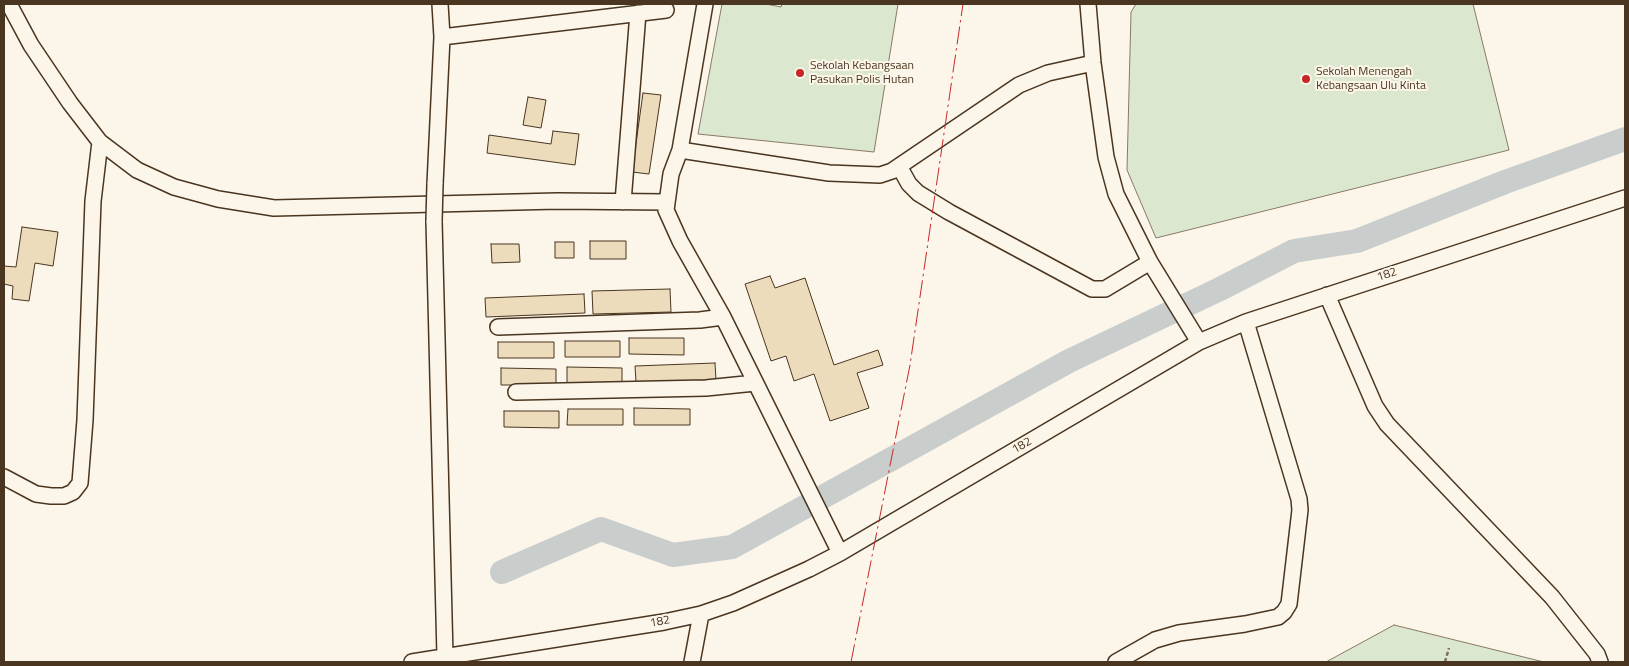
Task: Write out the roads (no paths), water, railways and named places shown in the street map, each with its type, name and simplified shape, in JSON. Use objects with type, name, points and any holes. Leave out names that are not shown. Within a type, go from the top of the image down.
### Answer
[{"type":"street","points":[[10,4],[31,45],[70,103],[100,142],[137,170],[174,187],[218,199],[274,208],[557,201],[666,202]]},
{"type":"street","points":[[440,4],[442,37],[434,221],[445,656]]},
{"type":"street","points":[[705,4],[680,150],[670,174],[666,202],[670,219],[723,317],[840,553]]},
{"type":"street","points":[[1088,4],[1093,63],[1110,175],[1116,194],[1150,262],[1199,342]]},
{"type":"street","points":[[442,37],[666,10]]},
{"type":"street","points":[[622,202],[638,13]]},
{"type":"street","points":[[680,150],[830,173],[866,176],[880,175],[899,166],[1019,85],[1048,73],[1093,63]]},
{"type":"street","points":[[4,477],[36,494],[51,496],[64,496],[73,492],[80,483],[85,420],[93,201],[100,142]]},
{"type":"street","points":[[899,166],[909,184],[918,193],[949,212],[1092,289],[1105,289],[1150,262]]},
{"type":"street","name":"182","points":[[412,662],[701,614],[776,584],[840,553],[1199,342],[1246,322],[1625,198]]},
{"type":"street","points":[[1327,295],[1376,406],[1387,424],[1552,597],[1597,654],[1600,662]]},
{"type":"street","points":[[498,327],[690,320],[723,317]]},
{"type":"street","points":[[1116,662],[1155,640],[1179,633],[1245,624],[1278,617],[1289,604],[1300,510],[1299,499],[1246,322]]},
{"type":"street","points":[[516,392],[686,389],[755,383]]},
{"type":"street","points":[[692,662],[701,614]]},
{"type":"waterway","points":[[502,572],[601,529],[673,555],[732,547],[1069,361],[1220,289],[1294,251],[1357,241],[1505,182],[1625,139]]},
{"type":"place","name":"Sekolah Kebangsaan Pasukan Polis Hutan","points":[[800,73]]},
{"type":"place","name":"Sekolah Menengah Kebangsaan Ulu Kinta","points":[[1306,79]]}]
